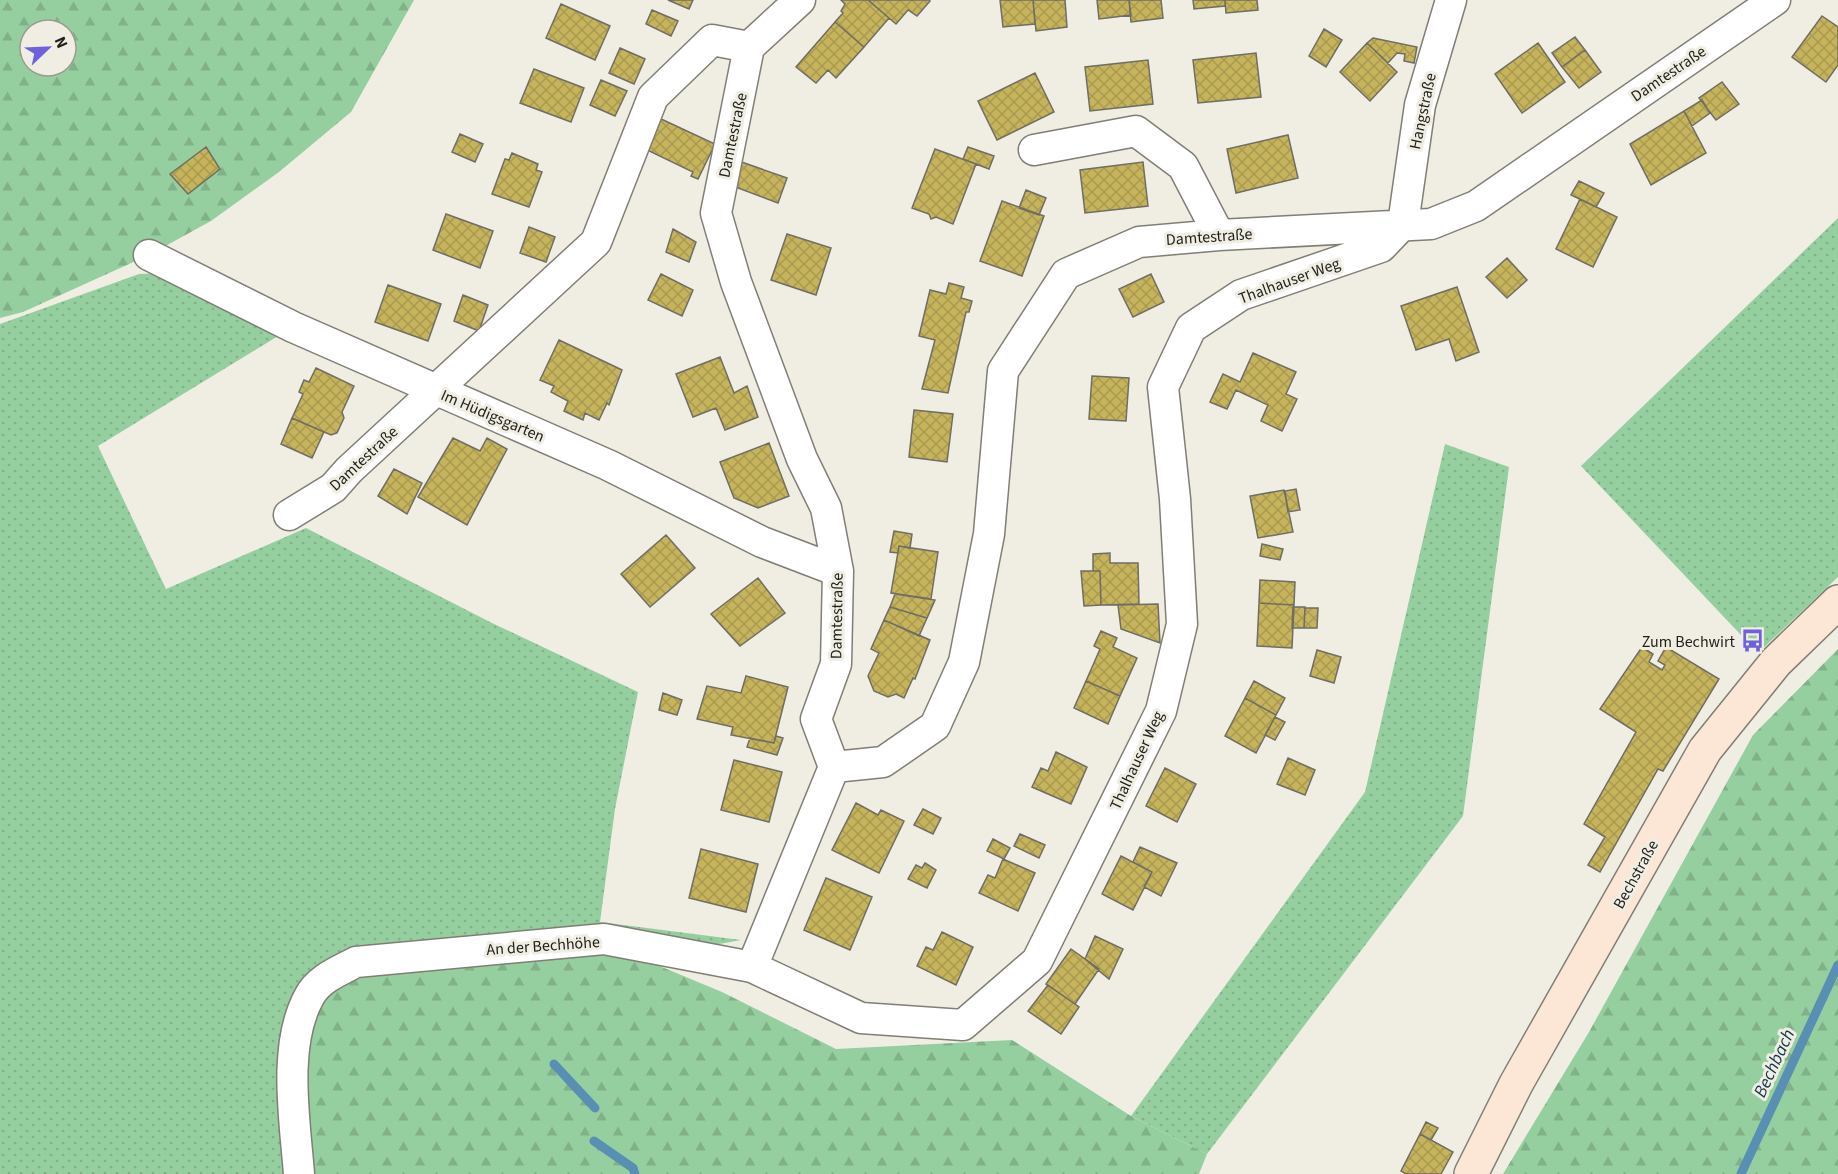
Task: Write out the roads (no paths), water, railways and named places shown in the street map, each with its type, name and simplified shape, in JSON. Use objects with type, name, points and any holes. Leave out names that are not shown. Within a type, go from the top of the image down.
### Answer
[{"type":"main road","name":"Bechstraße","points":[[1471,1174],[1516,1084],[1705,750],[1776,662],[1838,602]]},
{"type":"street","points":[[749,47],[800,0]]},
{"type":"street","name":"Hangstraße","points":[[1403,224],[1420,105],[1450,0]]},
{"type":"street","name":"Damtestraße","points":[[290,515],[338,484],[596,242],[653,97],[712,40],[749,47],[716,213],[736,282],[802,459],[826,508],[838,571],[836,664],[816,718],[834,767],[884,762],[935,726],[964,662],[989,534],[1003,371],[1066,274],[1139,242],[1219,235],[1431,224],[1476,206],[1775,0]]},
{"type":"street","points":[[1034,150],[1136,131],[1183,166],[1219,235]]},
{"type":"street","name":"Thalhauser Weg","points":[[752,967],[861,1017],[963,1025],[1037,961],[1161,711],[1182,624],[1175,499],[1163,387],[1191,328],[1241,295],[1382,247],[1403,224]]},
{"type":"street","name":"Im Hüdigsgarten","points":[[149,255],[293,327],[608,465],[762,542],[838,571]]},
{"type":"street","points":[[752,967],[834,767]]},
{"type":"street","name":"An der Bechhöhe","points":[[299,1174],[293,1055],[298,1026],[309,996],[328,976],[356,962],[604,939],[752,967]]},
{"type":"waterway","name":"Bechbach","points":[[1741,1174],[1838,965]]},
{"type":"waterway","points":[[554,1064],[595,1108]]},
{"type":"waterway","points":[[594,1141],[633,1168],[635,1174]]},
{"type":"place","name":"Zum Bechwirt","points":[[1753,641]]}]
